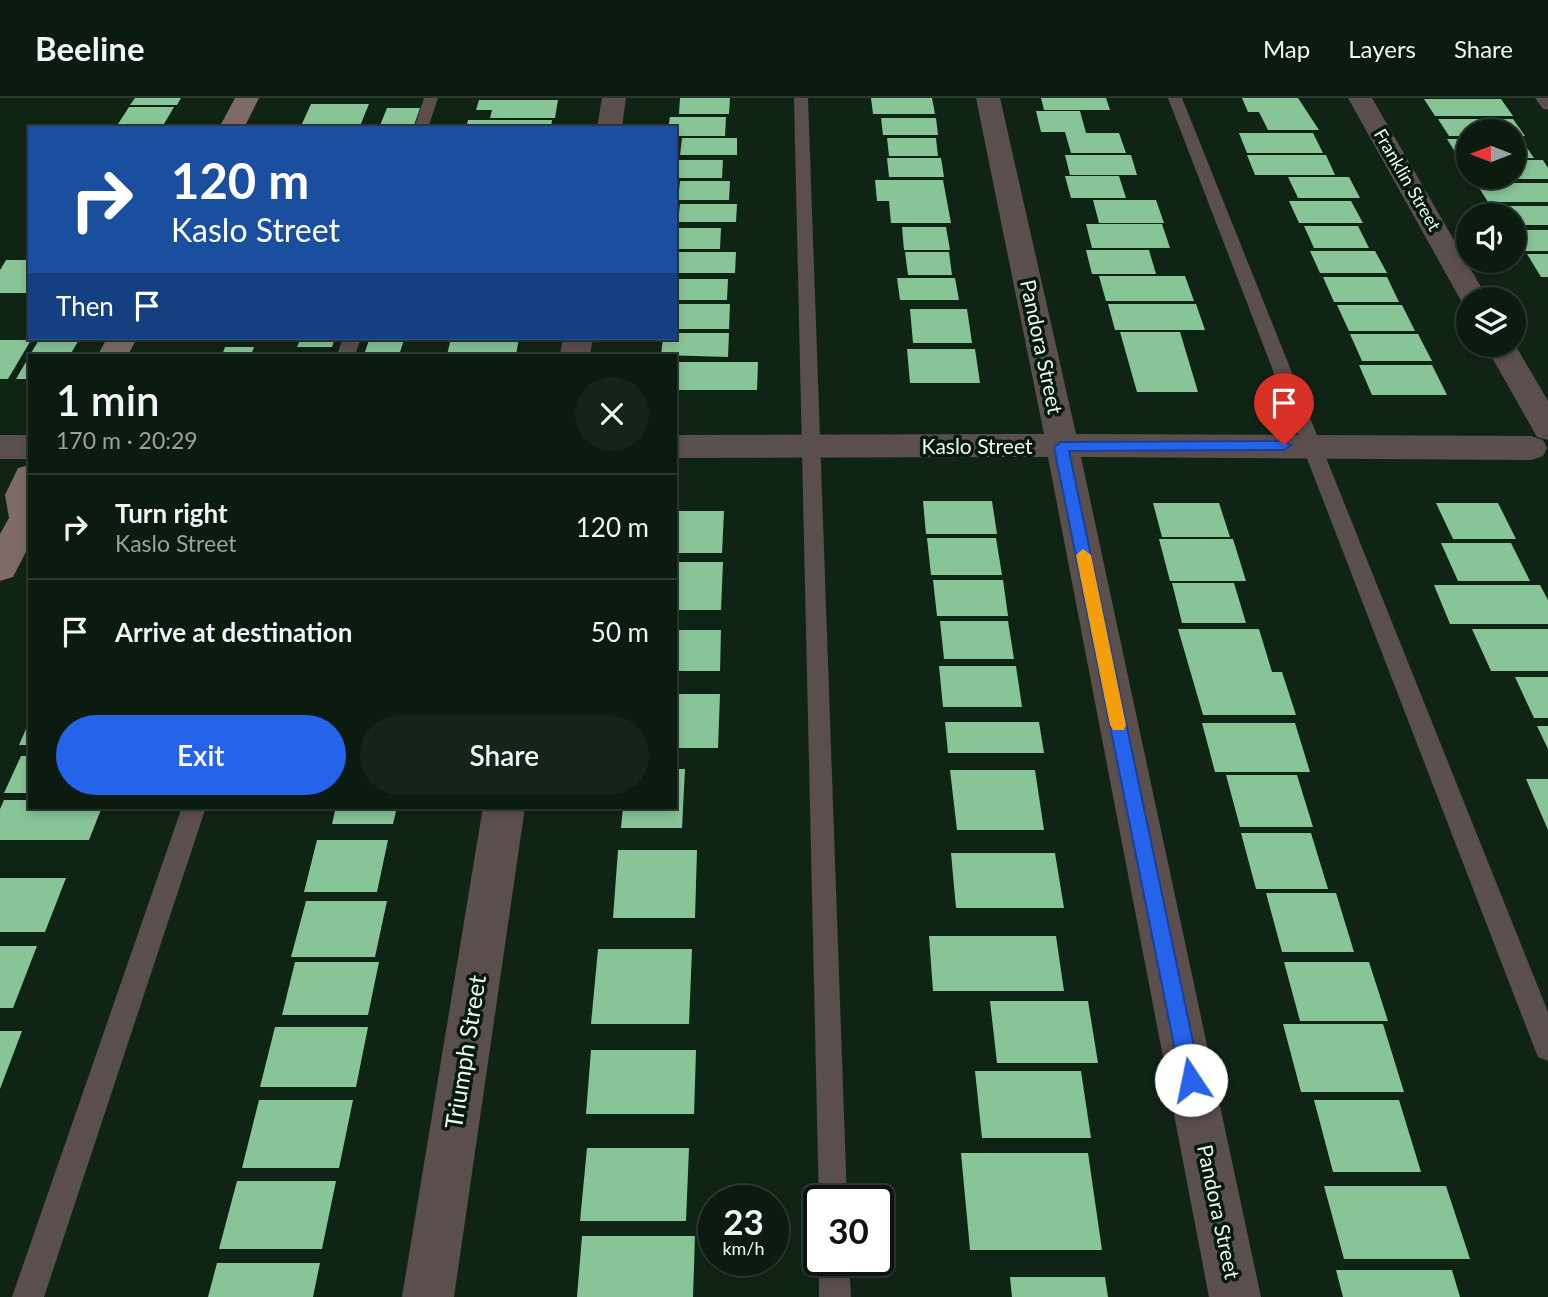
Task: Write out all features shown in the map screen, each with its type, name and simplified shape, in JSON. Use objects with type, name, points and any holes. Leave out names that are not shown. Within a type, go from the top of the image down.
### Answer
[{"type":"street","points":[[232,126],[247,98]]},
{"type":"street","points":[[609,126],[614,98]]},
{"type":"street","name":"Pandora Street","points":[[988,98],[1235,1297]]},
{"type":"street","name":"Franklin Street","points":[[1360,98],[1467,287]]},
{"type":"street","points":[[1505,357],[1544,442]]},
{"type":"street","name":"Kaslo Street","points":[[677,447],[1061,447],[1544,442]]},
{"type":"street","points":[[0,447],[28,447]]},
{"type":"street","points":[[0,567],[28,516],[22,495],[28,482]]},
{"type":"street","name":"Triumph Street","points":[[428,1297],[504,809]]},
{"type":"lane","points":[[422,126],[431,98]]},
{"type":"lane","points":[[801,98],[832,1185]]},
{"type":"lane","points":[[1175,98],[1548,1047]]},
{"type":"lane","points":[[1542,98],[1548,106]]},
{"type":"lane","points":[[28,1297],[193,809]]},
{"type":"lane","points":[[834,1276],[835,1297]]},
{"type":"building","points":[[135,98],[181,98],[177,105],[130,105]]},
{"type":"building","points":[[680,98],[730,98],[729,114],[679,114]]},
{"type":"building","points":[[871,98],[932,98],[935,114],[873,114]]},
{"type":"building","points":[[1041,98],[1106,98],[1110,110],[1044,110]]},
{"type":"building","points":[[1242,98],[1298,98],[1319,130],[1268,130],[1259,112],[1248,112]]},
{"type":"building","points":[[1424,99],[1501,99],[1513,116],[1435,116]]},
{"type":"building","points":[[479,100],[558,100],[555,118],[490,118],[492,110],[476,110]]},
{"type":"building","points":[[311,104],[369,104],[360,126],[301,126]]},
{"type":"building","points":[[129,107],[174,107],[164,124],[118,124]]},
{"type":"building","points":[[387,108],[420,108],[414,126],[380,126]]},
{"type":"building","points":[[1036,111],[1080,111],[1086,133],[1119,133],[1126,153],[1071,153],[1065,132],[1041,132]]},
{"type":"building","points":[[670,117],[726,117],[725,136],[677,136],[677,126],[668,126]]},
{"type":"building","points":[[881,118],[936,118],[938,135],[883,135]]},
{"type":"building","points":[[1438,119],[1456,119],[1456,136],[1449,136]]},
{"type":"building","points":[[468,120],[552,120],[551,126],[466,126]]},
{"type":"building","points":[[1239,133],[1313,133],[1323,153],[1247,153]]},
{"type":"building","points":[[682,138],[737,138],[737,155],[680,155]]},
{"type":"building","points":[[887,138],[936,138],[938,156],[889,156]]},
{"type":"building","points":[[1447,139],[1456,139],[1456,153]]},
{"type":"building","points":[[1526,146],[1534,158],[1526,158]]},
{"type":"building","points":[[1065,155],[1131,155],[1137,175],[1070,175]]},
{"type":"building","points":[[1247,155],[1326,155],[1335,175],[1255,175]]},
{"type":"building","points":[[887,158],[941,158],[944,177],[889,177]]},
{"type":"building","points":[[677,160],[723,160],[722,178],[677,178]]},
{"type":"building","points":[[1526,160],[1543,160],[1548,168],[1548,179],[1526,179]]},
{"type":"building","points":[[1065,176],[1119,176],[1126,198],[1071,198]]},
{"type":"building","points":[[1288,177],[1349,177],[1360,198],[1298,198]]},
{"type":"building","points":[[875,180],[943,180],[951,223],[891,223],[889,201],[877,201]]},
{"type":"building","points":[[680,181],[730,181],[729,200],[678,200]]},
{"type":"building","points":[[1526,183],[1548,183],[1548,202],[1488,202],[1480,189],[1526,189]]},
{"type":"building","points":[[1093,200],[1156,200],[1164,223],[1099,223]]},
{"type":"building","points":[[1289,201],[1351,201],[1363,223],[1299,223]]},
{"type":"building","points":[[680,204],[737,204],[736,222],[678,222]]},
{"type":"building","points":[[1526,206],[1548,206],[1548,225],[1526,225]]},
{"type":"building","points":[[1086,224],[1162,224],[1170,248],[1092,248]]},
{"type":"building","points":[[1304,226],[1358,226],[1369,248],[1314,248]]},
{"type":"building","points":[[902,227],[946,227],[950,250],[904,250]]},
{"type":"building","points":[[677,228],[721,228],[720,249],[677,249]]},
{"type":"building","points":[[1526,230],[1548,230],[1548,251],[1526,251]]},
{"type":"building","points":[[1086,250],[1149,250],[1156,274],[1092,274]]},
{"type":"building","points":[[1310,251],[1375,251],[1387,273],[1320,273]]},
{"type":"building","points":[[677,252],[736,252],[735,273],[677,273]]},
{"type":"building","points":[[905,252],[949,252],[952,275],[908,275]]},
{"type":"building","points":[[1527,254],[1548,254],[1548,277],[1541,277]]},
{"type":"building","points":[[6,260],[28,260],[28,293],[0,293],[0,270]]},
{"type":"building","points":[[1099,276],[1185,276],[1194,301],[1106,301]]},
{"type":"building","points":[[1323,277],[1387,277],[1399,302],[1334,302]]},
{"type":"building","points":[[897,278],[955,278],[959,300],[900,300]]},
{"type":"building","points":[[677,279],[728,279],[727,300],[677,300]]},
{"type":"building","points":[[677,304],[730,304],[729,329],[677,329]]},
{"type":"building","points":[[1108,304],[1196,304],[1205,330],[1115,330]]},
{"type":"building","points":[[1337,305],[1402,305],[1415,331],[1349,331]]},
{"type":"building","points":[[910,309],[967,309],[972,343],[913,343]]},
{"type":"building","points":[[1120,332],[1180,332],[1198,392],[1137,392]]},
{"type":"building","points":[[677,333],[729,333],[728,357],[661,354],[663,340],[677,340]]},
{"type":"building","points":[[1350,334],[1418,334],[1432,361],[1362,361]]},
{"type":"building","points":[[0,340],[31,340],[8,379],[0,379]]},
{"type":"building","points":[[39,340],[79,340],[71,354],[31,354]]},
{"type":"building","points":[[198,340],[245,340],[244,342],[197,342]]},
{"type":"building","points":[[300,340],[334,340],[332,347],[297,347]]},
{"type":"building","points":[[369,340],[404,340],[399,354],[364,354]]},
{"type":"building","points":[[451,340],[519,340],[516,354],[447,354]]},
{"type":"building","points":[[225,347],[254,347],[251,354],[222,354]]},
{"type":"building","points":[[907,349],[975,349],[980,383],[910,383]]},
{"type":"building","points":[[28,358],[28,379],[16,379]]},
{"type":"building","points":[[677,362],[758,362],[757,390],[677,390]]},
{"type":"building","points":[[1359,365],[1432,365],[1447,395],[1372,395]]},
{"type":"building","points":[[923,501],[992,501],[997,534],[926,534]]},
{"type":"building","points":[[1153,503],[1219,503],[1230,537],[1162,537]]},
{"type":"building","points":[[1436,503],[1498,503],[1516,539],[1453,539]]},
{"type":"building","points":[[677,511],[724,511],[722,553],[677,553]]},
{"type":"building","points":[[927,538],[996,538],[1002,575],[931,575]]},
{"type":"building","points":[[1159,539],[1233,539],[1246,581],[1170,581]]},
{"type":"building","points":[[1441,543],[1511,543],[1530,581],[1458,581]]},
{"type":"building","points":[[677,562],[723,562],[721,610],[677,610]]},
{"type":"building","points":[[933,580],[1003,580],[1008,616],[937,616]]},
{"type":"building","points":[[1172,583],[1234,583],[1246,623],[1182,623]]},
{"type":"building","points":[[1434,585],[1540,585],[1548,600],[1548,624],[1450,624]]},
{"type":"building","points":[[940,621],[1008,621],[1014,659],[944,659]]},
{"type":"building","points":[[1178,629],[1259,629],[1272,672],[1282,672],[1296,715],[1203,715]]},
{"type":"building","points":[[1472,629],[1548,629],[1548,671],[1491,671]]},
{"type":"building","points":[[677,630],[721,630],[720,671],[677,671]]},
{"type":"building","points":[[939,666],[1016,666],[1022,707],[943,707]]},
{"type":"building","points":[[1515,677],[1548,677],[1548,718],[1534,718]]},
{"type":"building","points":[[677,694],[720,694],[718,748],[677,748]]},
{"type":"building","points":[[945,722],[1039,722],[1044,753],[948,753]]},
{"type":"building","points":[[1202,723],[1295,723],[1310,772],[1215,772]]},
{"type":"building","points":[[28,725],[28,745],[19,745]]},
{"type":"building","points":[[1537,726],[1548,726],[1548,749]]},
{"type":"building","points":[[21,756],[28,756],[28,793],[4,793]]},
{"type":"building","points":[[677,769],[685,769],[682,828],[621,828],[623,809],[677,809]]},
{"type":"building","points":[[950,770],[1035,770],[1044,830],[957,830]]},
{"type":"building","points":[[1226,775],[1297,775],[1313,827],[1240,827]]},
{"type":"building","points":[[1526,779],[1548,779],[1548,830]]},
{"type":"building","points":[[4,800],[28,800],[28,809],[101,809],[89,840],[0,840],[0,809]]},
{"type":"building","points":[[336,809],[397,809],[393,824],[332,824]]},
{"type":"building","points":[[1241,833],[1311,833],[1328,889],[1256,889]]},
{"type":"building","points":[[317,840],[388,840],[377,892],[304,892]]},
{"type":"building","points":[[618,850],[697,850],[695,918],[613,918]]},
{"type":"building","points":[[951,853],[1055,853],[1064,908],[956,908]]},
{"type":"building","points":[[0,878],[66,878],[45,932],[0,932]]},
{"type":"building","points":[[1266,893],[1336,893],[1354,952],[1282,952]]},
{"type":"building","points":[[306,901],[387,901],[375,957],[291,957]]},
{"type":"building","points":[[929,936],[1056,936],[1064,991],[933,991]]},
{"type":"building","points":[[0,946],[37,946],[13,1008],[0,1008]]},
{"type":"building","points":[[598,949],[692,949],[689,1024],[591,1024]]},
{"type":"building","points":[[295,962],[379,962],[368,1015],[282,1015]]},
{"type":"building","points":[[1284,962],[1369,962],[1388,1021],[1300,1021]]},
{"type":"building","points":[[990,1001],[1088,1001],[1098,1063],[997,1063]]},
{"type":"building","points":[[1283,1024],[1383,1024],[1404,1092],[1301,1092]]},
{"type":"building","points":[[275,1027],[368,1027],[356,1087],[260,1087]]},
{"type":"building","points":[[0,1031],[22,1031],[0,1089]]},
{"type":"building","points":[[591,1050],[696,1050],[694,1114],[586,1114]]},
{"type":"building","points":[[975,1071],[1081,1071],[1091,1138],[982,1138]]},
{"type":"building","points":[[259,1100],[353,1100],[339,1168],[242,1168]]},
{"type":"building","points":[[1314,1100],[1399,1100],[1421,1172],[1333,1172]]},
{"type":"building","points":[[587,1148],[689,1148],[686,1221],[580,1221]]},
{"type":"building","points":[[961,1153],[1088,1153],[1102,1250],[970,1250]]},
{"type":"building","points":[[237,1181],[336,1181],[322,1249],[219,1249]]},
{"type":"building","points":[[1324,1186],[1446,1186],[1470,1259],[1344,1259]]},
{"type":"building","points":[[582,1236],[695,1236],[693,1297],[577,1297]]},
{"type":"building","points":[[217,1263],[320,1263],[313,1297],[208,1297]]},
{"type":"building","points":[[1336,1270],[1452,1270],[1460,1297],[1343,1297]]},
{"type":"building","points":[[1010,1277],[1105,1277],[1108,1297],[1012,1297]]},
{"type":"slow traffic","points":[[1083,555],[1118,725]]},
{"type":"route","points":[[1191,1080],[1061,447],[1284,445]]}]
